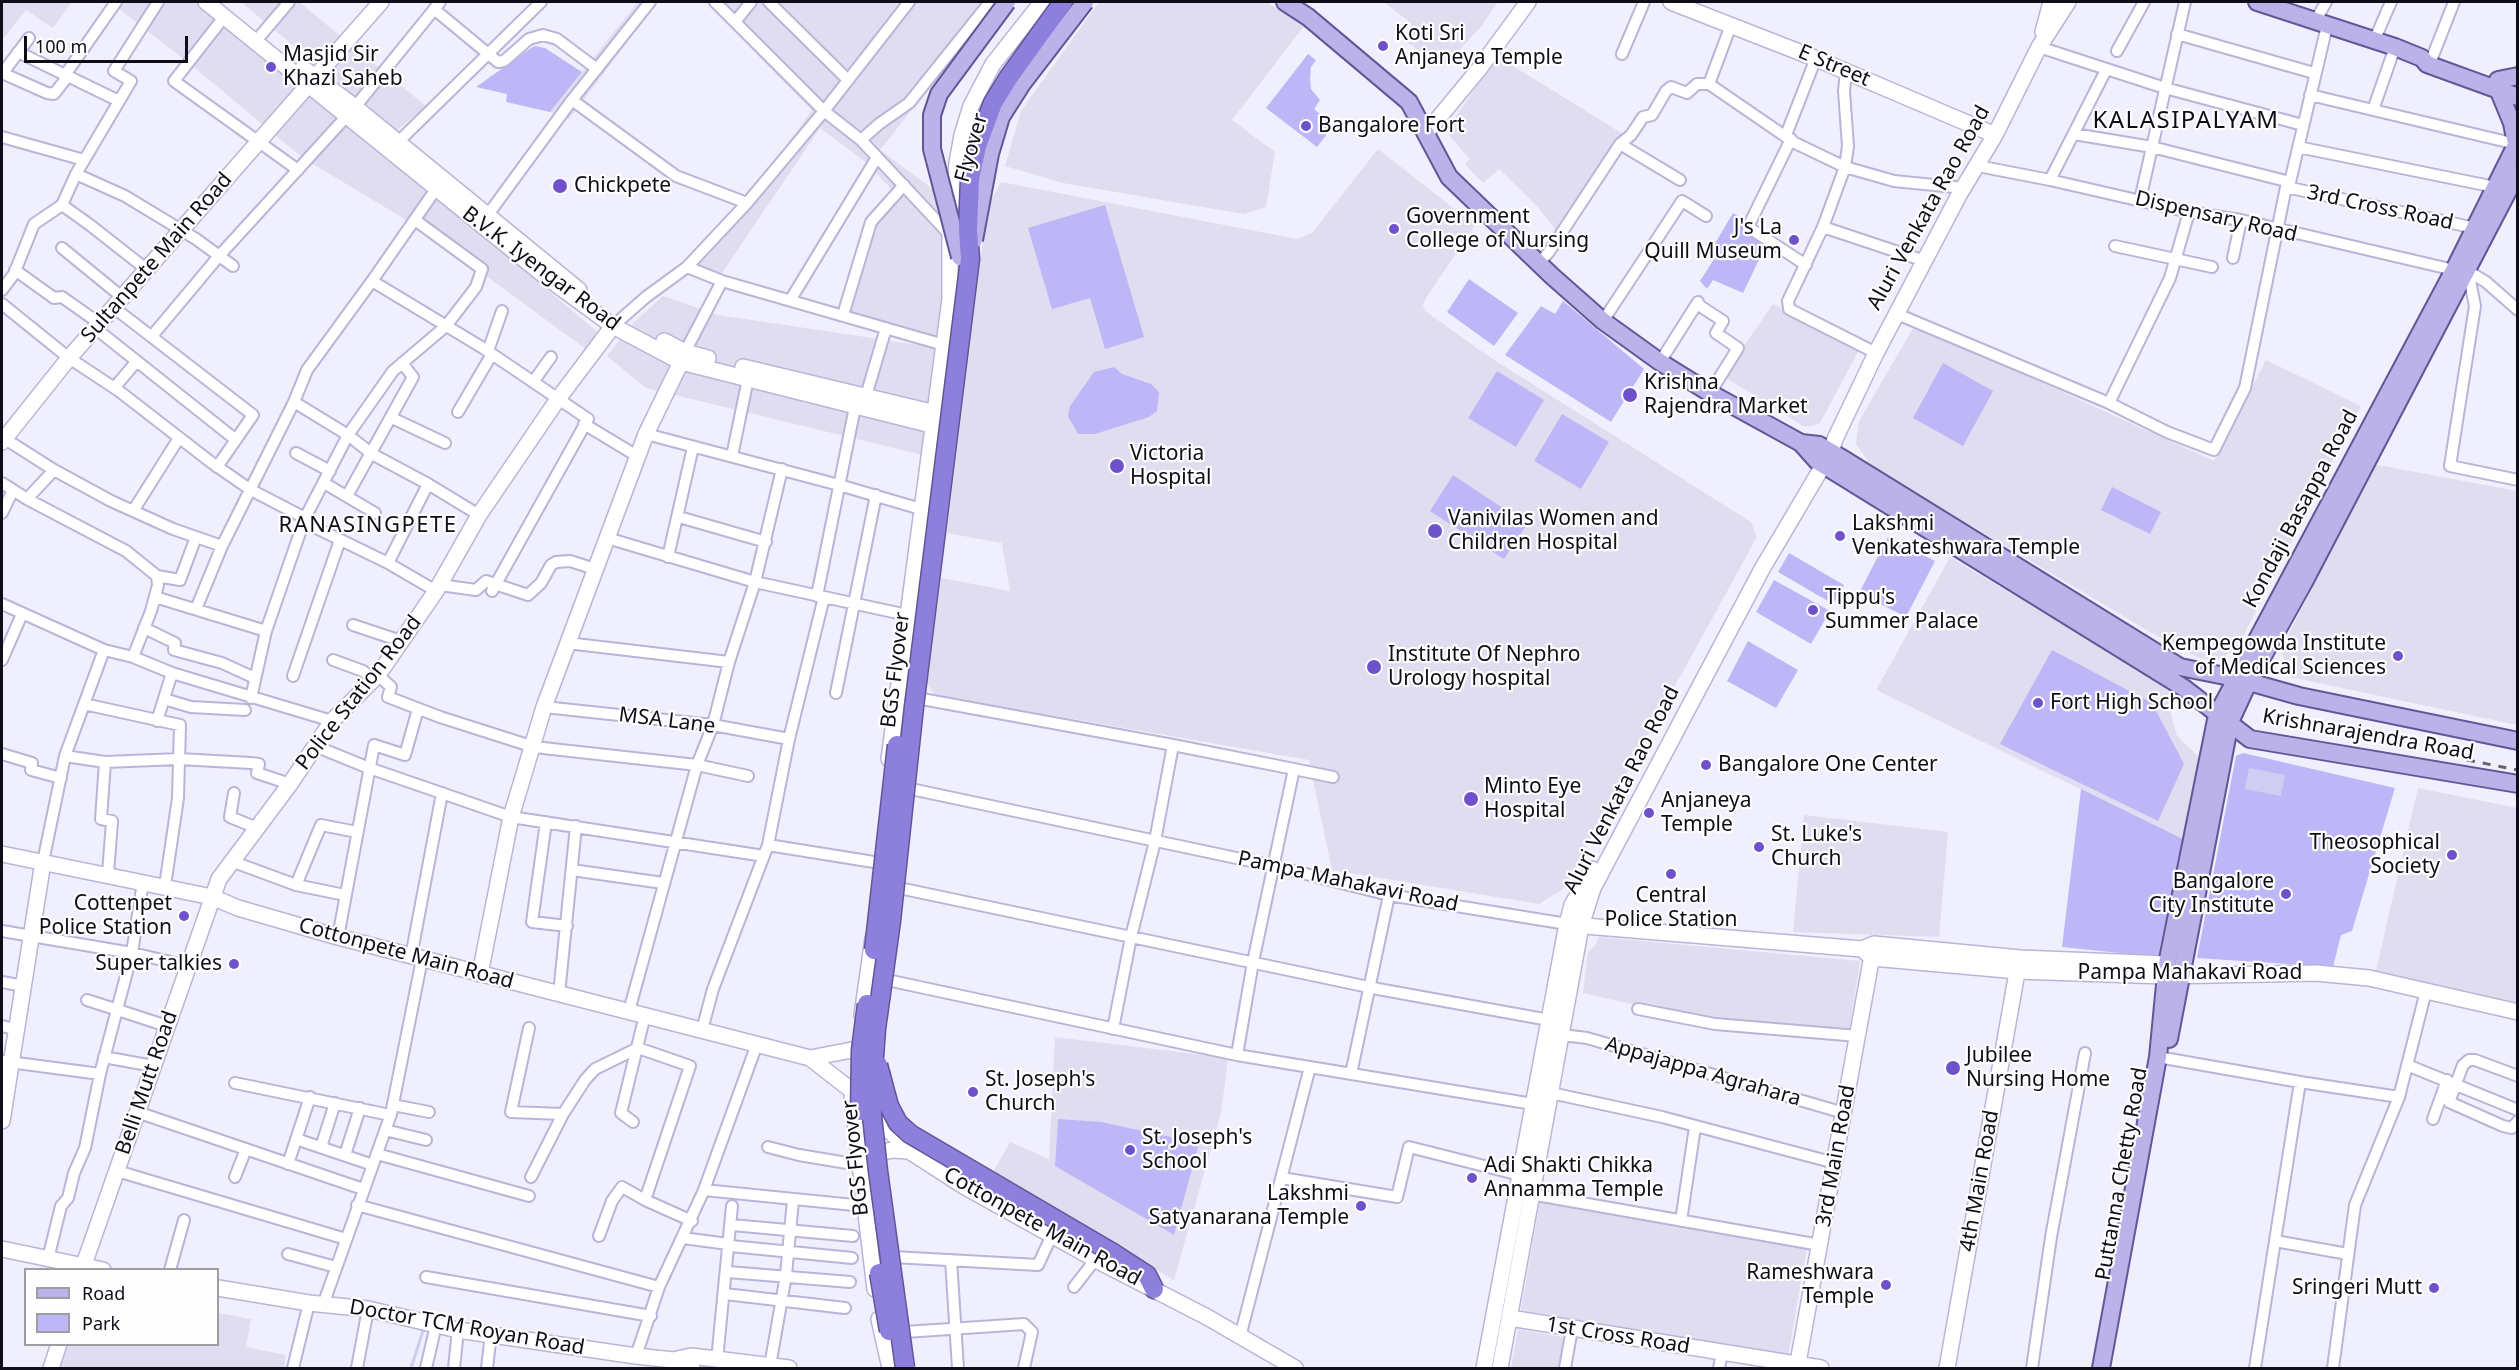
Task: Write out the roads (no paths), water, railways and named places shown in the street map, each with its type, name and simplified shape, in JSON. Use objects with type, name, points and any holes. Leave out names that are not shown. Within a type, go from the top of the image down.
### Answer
[{"type":"highway","name":"BGS Flyover","points":[[896,1368],[884,1307],[866,1172],[860,1115],[861,1050],[909,648],[965,258],[963,175],[968,143],[988,95],[1052,2]]},
{"type":"highway","name":"BGS Flyover","points":[[905,1368],[872,1116],[866,1050],[891,921],[968,230],[970,179],[982,129],[993,104],[1009,77],[1062,2]]},
{"type":"highway","points":[[866,1050],[889,1106],[898,1123],[910,1134],[1113,1253],[1147,1275],[1154,1289]]},
{"type":"main road","name":"Sultanpete Main Road","points":[[2,439],[69,358],[381,2]]},
{"type":"main road","points":[[965,258],[932,150],[932,115],[939,94],[1007,2]]},
{"type":"main road","points":[[890,1368],[870,1264],[851,1090],[866,1050],[896,695],[950,299],[950,235],[957,164],[971,106],[993,64],[1042,2]]},
{"type":"main road","points":[[912,1368],[893,1257],[880,1153],[876,1114],[878,1045],[980,241],[980,176],[993,118],[1017,80],[1074,2]]},
{"type":"main road","name":"Flyover","points":[[965,258],[1001,117],[1022,84],[1085,2]]},
{"type":"main road","points":[[1285,2],[1308,17],[1409,102],[1449,177],[1539,263],[1603,321],[1660,362],[1710,393],[1801,443],[1819,446],[1826,453],[2180,668],[2517,741]]},
{"type":"main road","points":[[1426,132],[1479,69],[1528,2]]},
{"type":"main road","name":"E Street","points":[[1671,2],[1816,58],[1995,135]]},
{"type":"main road","points":[[2039,47],[2051,2]]},
{"type":"main road","name":"Aluri Venkata Rao Road","points":[[1484,1368],[1549,1020],[1574,925],[1762,569],[1826,453],[1925,261],[1995,135],[2039,47],[2068,2]]},
{"type":"main road","points":[[2257,2],[2395,47],[2498,84],[2517,86]]},
{"type":"main road","name":"B.V.K. Iyengar Road","points":[[217,5],[261,35],[312,81]]},
{"type":"main road","name":"B.V.K. Iyengar Road","points":[[217,5],[351,111],[393,147],[436,189],[546,278],[617,322],[683,357],[748,379],[860,398]]},
{"type":"main road","points":[[2498,84],[2517,76]]},
{"type":"main road","points":[[2498,84],[2517,97]]},
{"type":"main road","points":[[2498,84],[2517,143]]},
{"type":"main road","name":"Kondaji Basappa Road","points":[[2461,271],[2475,228],[2517,143]]},
{"type":"main road","name":"B.V.K. Iyengar Road","points":[[393,147],[487,216],[617,322]]},
{"type":"main road","name":"Kondaji Basappa Road","points":[[2171,978],[2223,719],[2242,681],[2304,582],[2461,271],[2517,172]]},
{"type":"main road","name":"Police Station Road","points":[[212,897],[219,879],[231,861],[290,784],[332,721],[376,678],[438,588],[479,515],[558,399],[617,322]]},
{"type":"main road","name":"B.V.K. Iyengar Road","points":[[683,357],[860,398],[934,420],[958,424]]},
{"type":"main road","points":[[480,974],[511,817],[534,747],[544,707],[637,456],[683,357]]},
{"type":"main road","name":"Aluri Venkata Rao Road","points":[[1500,1368],[1562,1035],[1574,925],[1572,905],[1771,533],[1826,453]]},
{"type":"main road","name":"Krishnarajendra Road","points":[[1826,453],[2184,688],[2250,739],[2517,784]]},
{"type":"main road","name":"Cottonpete Main Road","points":[[2,854],[212,897],[238,908],[338,937],[810,1058],[866,1050]]},
{"type":"main road","points":[[2,1115],[7,1062],[18,1030],[43,862]]},
{"type":"main road","name":"Belli Mutt Road","points":[[83,1268],[212,897]]},
{"type":"main road","name":"Pampa Mahakavi Road","points":[[1574,925],[2171,978],[2316,972],[2369,978],[2517,1012]]},
{"type":"main road","name":"3rd Main Road","points":[[1797,1367],[1858,1036],[1869,950]]},
{"type":"main road","name":"4th Main Road","points":[[1947,1368],[2019,964]]},
{"type":"main road","name":"Puttanna Chetty Road","points":[[2111,1368],[2162,1056],[2171,978]]},
{"type":"main road","name":"Puttanna Chetty Road","points":[[2101,1368],[2162,1056]]},
{"type":"main road","name":"Cottonpete Main Road","points":[[810,1058],[851,1090],[909,1151],[1095,1260],[1154,1289],[1295,1368]]},
{"type":"main road","points":[[859,1161],[880,1153],[897,1150],[909,1151]]},
{"type":"main road","points":[[2,1249],[83,1268]]},
{"type":"main road","name":"Doctor TCM Royan Road","points":[[219,1288],[316,1304],[368,1309],[458,1330],[491,1334],[634,1362],[673,1364],[687,1356],[789,1368]]},
{"type":"main road","name":"1st Cross Road","points":[[1510,1318],[1720,1361],[1821,1368]]},
{"type":"main road","points":[[51,1368],[58,1346]]},
{"type":"main road","points":[[673,1364],[692,1368]]},
{"type":"street","points":[[29,38],[2,74],[54,94],[116,2]]},
{"type":"street","points":[[2,291],[15,270],[34,224],[62,205],[76,174],[131,81],[114,71],[158,2]]},
{"type":"street","points":[[261,35],[289,2]]},
{"type":"street","points":[[393,147],[541,2]]},
{"type":"street","points":[[487,216],[572,100],[650,2]]},
{"type":"street","points":[[715,2],[824,111],[861,140],[876,159],[904,185],[950,235]]},
{"type":"street","points":[[735,22],[751,2]]},
{"type":"street","points":[[769,2],[847,79]]},
{"type":"street","name":"Police Station Road","points":[[617,322],[687,267],[747,203],[824,111],[909,2]]},
{"type":"street","points":[[861,140],[909,103],[990,2]]},
{"type":"street","points":[[1622,54],[1644,2]]},
{"type":"street","points":[[2116,51],[2144,2]]},
{"type":"street","points":[[2140,200],[2185,2]]},
{"type":"street","points":[[1897,314],[2109,403],[2167,432],[2214,450],[2246,388],[2288,184],[2310,95],[2326,2]]},
{"type":"street","points":[[2374,41],[2391,2]]},
{"type":"street","points":[[2427,58],[2454,2]]},
{"type":"street","points":[[217,5],[174,81],[233,121],[298,170]]},
{"type":"street","points":[[152,336],[219,256],[351,111],[437,5],[498,62],[504,60],[529,39],[543,35],[557,39],[597,69]]},
{"type":"street","points":[[1709,84],[1731,25]]},
{"type":"street","points":[[2177,34],[2314,73]]},
{"type":"street","points":[[2039,47],[2164,88],[2303,125]]},
{"type":"street","points":[[2373,110],[2395,47]]},
{"type":"street","points":[[18,52],[119,101]]},
{"type":"street","points":[[1806,265],[1748,227],[1788,137],[1816,58]]},
{"type":"street","points":[[2050,180],[2106,70]]},
{"type":"street","points":[[1846,71],[1844,91],[1848,146],[1845,167],[1823,227],[1788,301],[1789,309],[1876,353]]},
{"type":"street","points":[[1539,263],[1549,252],[1620,144],[1631,135],[1643,117],[1652,115],[1661,98],[1671,87],[1687,93],[1697,84],[1709,84],[1788,137],[1845,167],[1894,181],[1964,188]]},
{"type":"street","points":[[2310,95],[2517,143]]},
{"type":"street","points":[[572,100],[676,176],[747,203]]},
{"type":"street","name":"3rd Cross Road","points":[[2074,134],[2152,147],[2288,184],[2475,228]]},
{"type":"street","points":[[2,137],[84,160]]},
{"type":"street","points":[[1620,144],[1680,180]]},
{"type":"street","points":[[2298,147],[2495,187]]},
{"type":"street","points":[[791,299],[876,159]]},
{"type":"street","name":"Dispensary Road","points":[[1978,166],[2189,212],[2241,220],[2278,231],[2461,271]]},
{"type":"street","points":[[76,174],[125,196],[181,229],[233,266]]},
{"type":"street","points":[[843,315],[871,222],[904,185]]},
{"type":"street","points":[[196,609],[222,546],[294,402],[306,370],[436,189]]},
{"type":"street","points":[[1603,321],[1683,201],[1706,216]]},
{"type":"street","points":[[62,205],[146,270]]},
{"type":"street","points":[[2109,403],[2170,278],[2189,212]]},
{"type":"street","points":[[251,698],[266,631],[305,520],[348,435],[393,371],[446,326],[476,287],[482,269],[415,220]]},
{"type":"street","points":[[2234,258],[2241,220]]},
{"type":"street","points":[[1823,227],[1925,261]]},
{"type":"street","points":[[2115,246],[2212,267]]},
{"type":"street","points":[[62,248],[152,336],[254,415],[217,467]]},
{"type":"street","points":[[687,267],[722,281],[791,299],[944,345]]},
{"type":"street","points":[[15,270],[54,298],[62,297],[137,361],[236,440]]},
{"type":"street","points":[[2461,271],[2486,282],[2517,310]]},
{"type":"street","points":[[2461,271],[2475,306],[2450,466],[2517,480]]},
{"type":"street","points":[[372,281],[490,353],[588,419],[494,588]]},
{"type":"street","points":[[683,357],[722,281]]},
{"type":"street","points":[[1660,362],[1698,303],[1723,321],[1716,333],[1738,348],[1710,393]]},
{"type":"street","points":[[2,304],[69,358],[114,388],[217,467],[251,490],[340,540],[438,588],[473,590],[479,589],[486,581],[494,588],[528,595],[541,583],[551,565],[556,562],[570,561],[595,569]]},
{"type":"street","points":[[458,412],[490,353],[502,311]]},
{"type":"street","points":[[702,1030],[713,989],[768,844],[821,596],[839,484],[860,398],[886,328]]},
{"type":"street","points":[[533,382],[551,357]]},
{"type":"street","points":[[114,388],[137,361]]},
{"type":"street","points":[[347,496],[413,377],[402,363]]},
{"type":"street","points":[[732,456],[748,379]]},
{"type":"street","points":[[294,402],[348,435],[372,454],[479,515]]},
{"type":"street","points":[[392,418],[445,443]]},
{"type":"street","points":[[584,424],[637,456]]},
{"type":"street","points":[[646,434],[839,484],[921,509]]},
{"type":"street","points":[[133,511],[179,438]]},
{"type":"street","points":[[2,439],[54,470],[133,511],[222,546]]},
{"type":"street","points":[[668,557],[679,517],[693,447]]},
{"type":"street","points":[[296,453],[330,471]]},
{"type":"street","points":[[629,1011],[697,765],[713,725],[729,662],[755,582],[782,469]]},
{"type":"street","points":[[27,500],[54,470]]},
{"type":"street","points":[[2,483],[27,500],[126,551],[157,576],[180,580],[196,537]]},
{"type":"street","points":[[324,483],[375,513]]},
{"type":"street","points":[[388,563],[428,484]]},
{"type":"street","points":[[2,513],[13,490]]},
{"type":"street","points":[[836,693],[876,495]]},
{"type":"street","points":[[679,517],[766,542]]},
{"type":"street","points":[[607,538],[755,582],[907,615]]},
{"type":"street","points":[[293,676],[340,540]]},
{"type":"street","points":[[133,657],[155,597],[158,585],[157,576]]},
{"type":"street","points":[[155,597],[266,631]]},
{"type":"street","points":[[2,604],[104,650],[133,657],[172,673],[251,698],[332,721]]},
{"type":"street","points":[[2,658],[22,614]]},
{"type":"street","points":[[353,625],[401,641]]},
{"type":"street","points":[[144,628],[175,643],[174,650],[222,663],[255,678]]},
{"type":"street","points":[[567,643],[729,662]]},
{"type":"street","points":[[43,862],[65,756],[104,650]]},
{"type":"street","points":[[333,660],[363,671],[391,687],[388,697],[534,747],[697,765],[748,776]]},
{"type":"street","points":[[157,721],[172,673]]},
{"type":"street","points":[[896,695],[1173,745],[1333,777]]},
{"type":"street","points":[[164,699],[191,707],[245,710]]},
{"type":"street","points":[[84,704],[180,725],[177,798],[165,886]]},
{"type":"street","name":"MSA Lane","points":[[544,707],[713,725],[789,739]]},
{"type":"street","points":[[338,937],[374,745],[405,755],[418,709]]},
{"type":"street","points":[[1113,1029],[1131,938],[1155,841],[1173,745]]},
{"type":"street","points":[[315,746],[369,768],[511,817],[764,856]]},
{"type":"street","points":[[2,754],[32,763],[31,770],[61,778]]},
{"type":"street","points":[[65,756],[105,762],[179,759],[259,764],[257,773],[290,784]]},
{"type":"street","points":[[105,762],[101,819],[112,821],[108,874]]},
{"type":"street","points":[[1237,1055],[1294,769]]},
{"type":"street","name":"Pampa Mahakavi Road","points":[[910,789],[1274,866],[1389,895],[1574,925]]},
{"type":"street","points":[[293,1368],[316,1304],[336,1267],[392,1110],[442,793]]},
{"type":"street","points":[[234,794],[230,817],[257,828]]},
{"type":"street","points":[[546,822],[532,922],[567,926]]},
{"type":"street","points":[[296,885],[321,825],[357,832]]},
{"type":"street","points":[[560,994],[576,826]]},
{"type":"street","points":[[768,844],[880,863]]},
{"type":"street","points":[[231,861],[296,885],[345,895]]},
{"type":"street","points":[[572,870],[663,883]]},
{"type":"street","points":[[48,1259],[61,1206],[68,1198],[74,1173],[85,1148],[100,1074],[132,953],[143,882]]},
{"type":"street","points":[[899,888],[1370,987],[1549,1020]]},
{"type":"street","points":[[1351,1074],[1389,895]]},
{"type":"street","points":[[2,931],[132,953],[188,966]]},
{"type":"street","points":[[887,980],[1237,1055],[1533,1104]]},
{"type":"street","points":[[2,982],[24,986]]},
{"type":"street","points":[[2333,1368],[2355,1205],[2399,1097],[2426,991]]},
{"type":"street","points":[[87,1000],[117,1012],[167,1026]]},
{"type":"street","points":[[1638,1009],[1715,1024],[1858,1036]]},
{"type":"street","points":[[633,1122],[621,1113],[645,1015]]},
{"type":"street","points":[[2,1026],[18,1030]]},
{"type":"street","points":[[529,1028],[512,1112],[563,1114]]},
{"type":"street","name":"Appajappa Agrahara","points":[[1562,1035],[1587,1038],[1844,1113]]},
{"type":"street","points":[[634,1362],[660,1287],[692,1221],[704,1190],[757,1044]]},
{"type":"street","points":[[531,1177],[574,1095],[595,1069],[638,1048],[690,1066],[645,1200]]},
{"type":"street","points":[[2032,1368],[2051,1238],[2085,1053]]},
{"type":"street","points":[[2162,1056],[2300,1082],[2399,1097]]},
{"type":"street","points":[[105,1057],[153,1066]]},
{"type":"street","points":[[2433,1119],[2451,1082],[2469,1060],[2475,1060],[2517,1076]]},
{"type":"street","points":[[7,1062],[100,1074]]},
{"type":"street","points":[[2407,1065],[2517,1110]]},
{"type":"street","points":[[1240,1337],[1310,1067]]},
{"type":"street","points":[[2255,1368],[2300,1082]]},
{"type":"street","points":[[2451,1082],[2449,1102],[2454,1105],[2503,1126],[2512,1128],[2517,1121]]},
{"type":"street","points":[[235,1083],[360,1108],[429,1112]]},
{"type":"street","points":[[1551,1093],[1662,1117],[1835,1163]]},
{"type":"street","points":[[288,1164],[310,1097]]},
{"type":"street","points":[[321,1147],[335,1103]]},
{"type":"street","points":[[345,1155],[360,1108]]},
{"type":"street","points":[[137,1112],[363,1189]]},
{"type":"street","points":[[1681,1221],[1695,1127]]},
{"type":"street","points":[[385,1130],[426,1140]]},
{"type":"street","points":[[296,1139],[345,1155],[375,1159],[529,1196]]},
{"type":"street","points":[[768,1146],[799,1155],[859,1161]]},
{"type":"street","points":[[1282,1178],[1397,1197],[1409,1147],[1520,1175]]},
{"type":"street","points":[[235,1177],[246,1149]]},
{"type":"street","points":[[117,1171],[346,1239]]},
{"type":"street","points":[[599,1236],[612,1201],[622,1187],[692,1221]]},
{"type":"street","points":[[704,1190],[864,1206]]},
{"type":"street","points":[[1517,1192],[1820,1245]]},
{"type":"street","points":[[770,1366],[786,1275],[793,1200]]},
{"type":"street","points":[[357,1205],[660,1287]]},
{"type":"street","points":[[717,1360],[732,1206]]},
{"type":"street","points":[[170,1268],[184,1220]]},
{"type":"street","points":[[732,1225],[853,1236]]},
{"type":"street","points":[[893,1257],[1038,1264],[1052,1235]]},
{"type":"street","points":[[683,1238],[852,1258]]},
{"type":"street","points":[[2275,1241],[2349,1254]]},
{"type":"street","points":[[288,1254],[336,1267]]},
{"type":"street","points":[[951,1260],[958,1368]]},
{"type":"street","points":[[1074,1287],[1095,1260]]},
{"type":"street","points":[[728,1272],[850,1282]]},
{"type":"street","points":[[426,1277],[651,1316]]},
{"type":"street","points":[[725,1294],[845,1308]]},
{"type":"street","points":[[357,1368],[368,1309]]},
{"type":"street","points":[[905,1332],[1024,1324],[1032,1332],[1024,1368]]},
{"type":"street","points":[[426,1368],[436,1325]]},
{"type":"street","points":[[1565,1368],[1572,1329]]},
{"type":"street","points":[[454,1368],[458,1330]]},
{"type":"street","points":[[487,1368],[491,1334]]},
{"type":"water","points":[[2249,768],[2285,775],[2281,796],[2245,789]]},
{"type":"waterway","points":[[411,1368],[424,1328]]},
{"type":"railway","points":[[2467,760],[2518,770]]},
{"type":"place","name":"Koti Sri Anjaneya Temple","points":[[1383,46]]},
{"type":"place","name":"Masjid Sir Khazi Saheb","points":[[271,67]]},
{"type":"place","name":"Bangalore Fort","points":[[1306,126]]},
{"type":"place","name":"Chickpete","points":[[560,186]]},
{"type":"place","name":"Government College of Nursing","points":[[1394,229]]},
{"type":"place","name":"J's La Quill Museum","points":[[1794,240]]},
{"type":"place","name":"Krishna Rajendra Market","points":[[1630,395]]},
{"type":"place","name":"Victoria Hospital","points":[[1117,466]]},
{"type":"place","name":"Vanivilas Women and Children Hospital","points":[[1435,531]]},
{"type":"place","name":"Lakshmi Venkateshwara Temple","points":[[1840,536]]},
{"type":"place","name":"Tippu's Summer Palace","points":[[1813,610]]},
{"type":"place","name":"Kempegowda Institute of Medical Sciences","points":[[2398,656]]},
{"type":"place","name":"Institute Of Nephro Urology hospital","points":[[1374,667]]},
{"type":"place","name":"Fort High School","points":[[2038,703]]},
{"type":"place","name":"Bangalore One Center","points":[[1706,765]]},
{"type":"place","name":"Minto Eye Hospital","points":[[1471,799]]},
{"type":"place","name":"Anjaneya Temple","points":[[1649,813]]},
{"type":"place","name":"St. Luke's Church","points":[[1759,847]]},
{"type":"place","name":"Theosophical Society","points":[[2452,855]]},
{"type":"place","name":"Central Police Station","points":[[1671,874]]},
{"type":"place","name":"Bangalore City Institute","points":[[2286,894]]},
{"type":"place","name":"Cottenpet Police Station","points":[[184,916]]},
{"type":"place","name":"Super talkies","points":[[234,964]]},
{"type":"place","name":"Jubilee Nursing Home","points":[[1953,1068]]},
{"type":"place","name":"St. Joseph's Church","points":[[973,1092]]},
{"type":"place","name":"St. Joseph's School","points":[[1130,1150]]},
{"type":"place","name":"Adi Shakti Chikka Annamma Temple","points":[[1472,1178]]},
{"type":"place","name":"Lakshmi Satyanarana Temple","points":[[1361,1206]]},
{"type":"place","name":"Rameshwara Temple","points":[[1886,1285]]},
{"type":"place","name":"Sringeri Mutt","points":[[2434,1288]]},
{"type":"district","name":"KALASIPALYAM","points":[[2186,121]]},
{"type":"district","name":"RANASINGPETE","points":[[368,526]]}]
